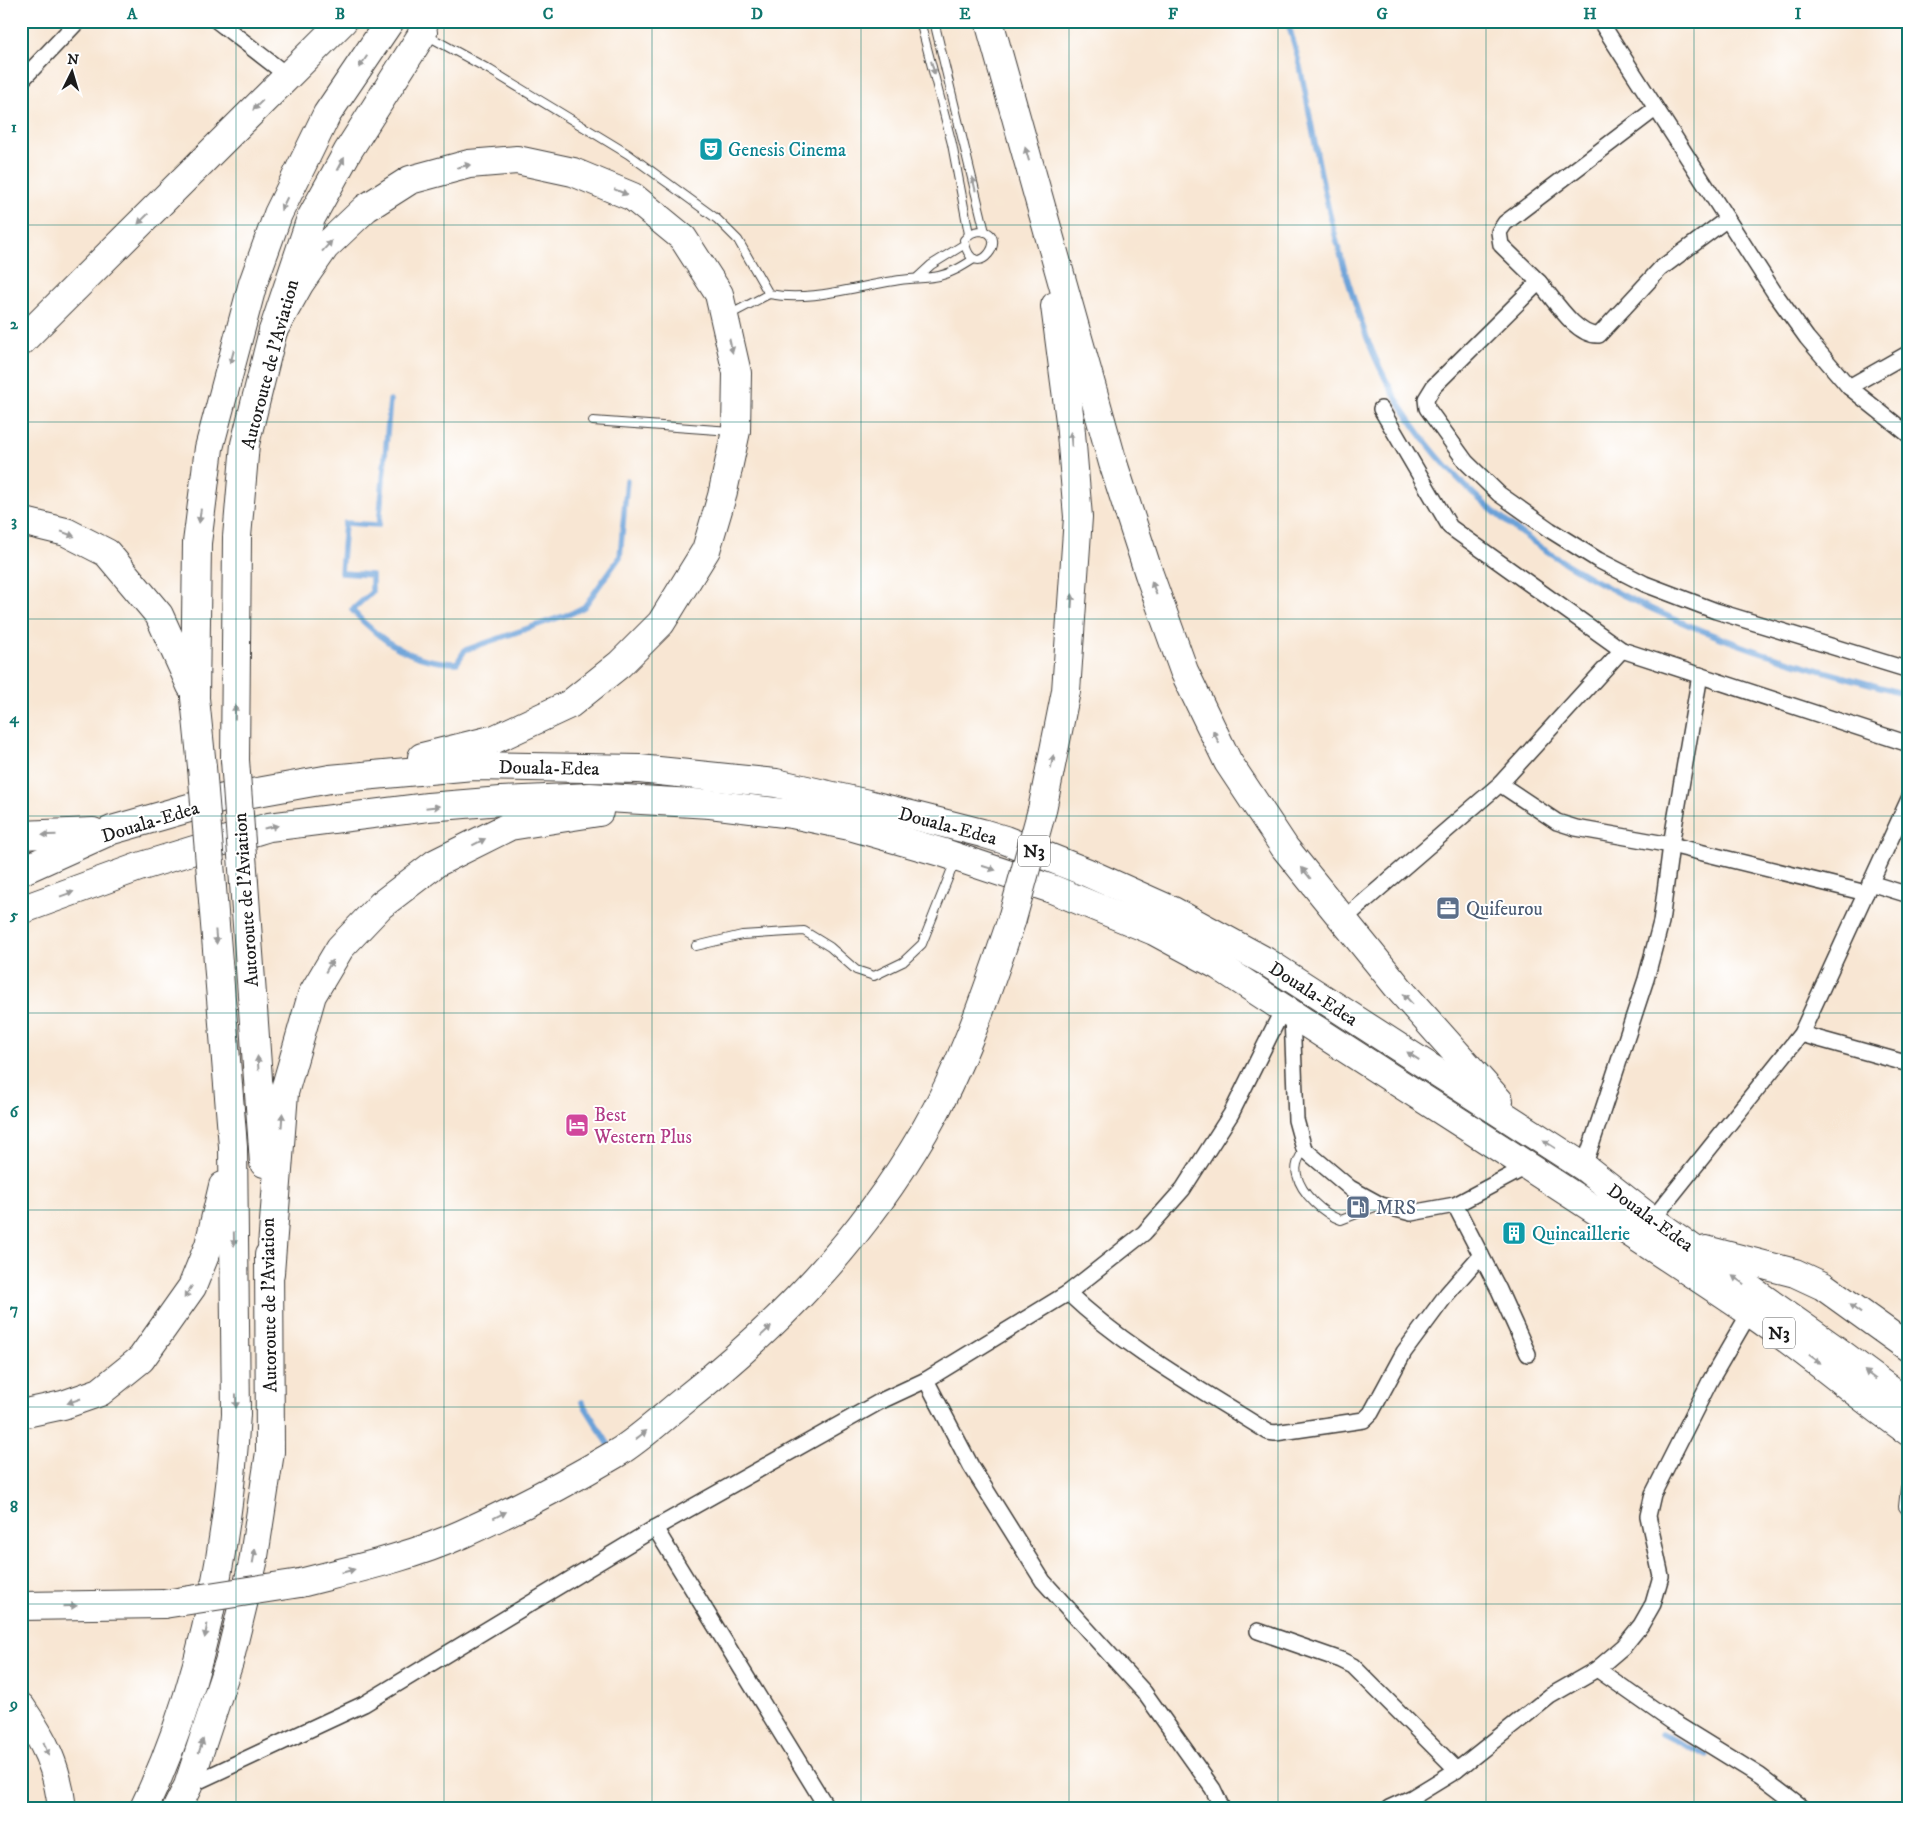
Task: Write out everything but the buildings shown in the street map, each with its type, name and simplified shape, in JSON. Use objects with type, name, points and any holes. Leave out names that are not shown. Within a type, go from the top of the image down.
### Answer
[{"type":"highway","points":[[21,342],[343,21]]},
{"type":"highway","name":"Autoroute de l'Aviation","points":[[144,1808],[159,1776],[184,1711],[204,1640],[220,1563],[234,1453],[236,1414],[233,1146],[196,698],[197,543],[209,448],[253,283],[278,214],[327,114],[390,21]]},
{"type":"highway","points":[[989,21],[1113,463],[1149,574],[1184,671],[1228,762],[1286,848],[1401,991],[1522,1126]]},
{"type":"highway","name":"Autoroute de l'Aviation","points":[[183,1797],[229,1662],[253,1563],[270,1452],[270,1273],[235,760],[237,537],[245,444],[273,332],[311,218],[348,151],[424,27]]},
{"type":"highway","points":[[273,332],[300,284],[325,247],[366,208],[410,180],[469,164],[517,160],[573,172],[633,197],[682,238],[719,294],[737,373],[736,432],[722,496],[706,550],[661,623],[620,664],[570,704],[495,739],[330,779]]},
{"type":"highway","points":[[21,1606],[164,1604],[233,1595],[300,1583],[387,1560],[461,1534],[620,1452],[737,1358],[798,1301],[856,1234],[924,1132],[971,1038],[1012,919],[1042,810],[1066,691],[1078,517],[1068,412],[1040,200]]},
{"type":"highway","points":[[21,521],[66,532],[107,553],[159,615],[196,698]]},
{"type":"highway","name":"Douala-Edea","points":[[21,871],[112,830],[224,798],[330,779],[473,766],[639,769],[776,783],[868,804],[1005,840],[1086,872],[1173,911],[1265,961],[1584,1167],[1652,1220],[1835,1349],[1909,1404]]},
{"type":"highway","name":"Douala-Edea","points":[[21,910],[139,867],[269,827],[501,801],[590,797],[710,804],[792,814],[850,826],[950,855],[1052,889],[1154,931],[1219,966],[1750,1312],[1826,1367],[1909,1432]]},
{"type":"highway","points":[[270,1273],[284,1093],[312,995],[340,948],[381,905],[436,863],[510,826],[596,812],[682,812],[772,821],[950,855]]},
{"type":"highway","points":[[21,835],[55,835],[112,830]]},
{"type":"highway","points":[[21,1414],[63,1405],[100,1392],[141,1360],[164,1331],[192,1287],[209,1245],[233,1146]]},
{"type":"highway","points":[[1691,1246],[1780,1269],[1823,1286],[1909,1348]]},
{"type":"highway","points":[[21,1707],[43,1740],[59,1785],[62,1808]]},
{"type":"street","points":[[21,81],[78,21]]},
{"type":"street","points":[[218,21],[288,76]]},
{"type":"street","points":[[1600,21],[1655,109],[1807,338],[1849,387],[1909,435]]},
{"type":"street","points":[[1655,109],[1505,223],[1499,232],[1501,245],[1539,282],[1578,329],[1590,336],[1599,335],[1660,269],[1728,219]]},
{"type":"street","points":[[1539,282],[1434,386],[1426,399],[1427,408],[1466,462],[1500,494],[1550,530],[1598,560],[1645,584],[1734,616],[1909,670]]},
{"type":"street","points":[[1849,387],[1909,353]]},
{"type":"street","points":[[1380,409],[1453,530],[1622,650],[1909,744]]},
{"type":"street","points":[[1344,919],[1500,784],[1622,650]]},
{"type":"street","points":[[1584,1167],[1655,949],[1661,922],[1700,675]]},
{"type":"street","points":[[1500,784],[1557,822],[1576,828],[1672,845],[1868,888],[1909,895]]},
{"type":"street","points":[[1652,1220],[1801,1034],[1909,799]]},
{"type":"street","points":[[1288,1012],[1296,1120],[1304,1148],[1350,1188],[1381,1205],[1411,1213],[1455,1205],[1528,1166]]},
{"type":"street","points":[[183,1797],[364,1704],[655,1528],[881,1401],[926,1380],[1068,1293],[1144,1233],[1183,1188],[1231,1114],[1288,1012]]},
{"type":"street","points":[[1801,1034],[1909,1064]]},
{"type":"street","points":[[1455,1205],[1528,1354]]},
{"type":"street","points":[[1068,1293],[1099,1323],[1210,1396],[1268,1432],[1275,1433],[1364,1420],[1371,1413],[1404,1352],[1447,1294],[1481,1255]]},
{"type":"street","points":[[1389,1808],[1413,1797],[1457,1770],[1550,1696],[1597,1669],[1624,1646],[1641,1625],[1653,1604],[1661,1576],[1648,1516],[1654,1494],[1710,1381],[1750,1312]]},
{"type":"street","points":[[926,1380],[971,1466],[1043,1581],[1144,1692],[1213,1789],[1222,1808]]},
{"type":"street","points":[[655,1528],[827,1808]]},
{"type":"street","points":[[1258,1631],[1341,1660],[1352,1666],[1457,1770]]},
{"type":"street","points":[[1597,1669],[1671,1721],[1760,1776],[1802,1808]]},
{"type":"lane","points":[[920,21],[952,144],[970,234]]},
{"type":"lane","points":[[934,21],[985,232]]},
{"type":"lane","points":[[424,27],[490,70],[628,154],[717,219],[738,240],[769,294]]},
{"type":"lane","points":[[976,231],[985,232],[992,238],[994,246],[990,255],[983,260],[974,259],[967,253],[964,240],[976,231]]},
{"type":"lane","points":[[918,277],[931,265],[964,244]]},
{"type":"lane","points":[[724,318],[769,294],[787,297],[834,292],[918,277],[939,276],[961,267],[974,259]]},
{"type":"lane","points":[[593,420],[736,432]]},
{"type":"lane","points":[[696,946],[742,935],[804,931],[830,947],[856,970],[874,976],[903,962],[922,944],[950,855]]},
{"type":"lane","points":[[1304,1148],[1297,1163],[1297,1176],[1307,1193],[1328,1216],[1341,1220],[1381,1205]]},
{"type":"lane","points":[[1909,1478],[1904,1488],[1903,1507],[1909,1515]]},
{"type":"waterway","points":[[1287,21],[1302,74],[1332,224],[1362,324],[1389,386],[1425,441],[1469,489],[1518,531],[1573,568],[1631,599],[1692,627],[1754,650],[1909,695]]},
{"type":"waterway","points":[[390,400],[379,525],[345,523],[341,573],[372,575],[372,592],[352,610],[374,632],[412,655],[441,662],[457,663],[465,650],[572,613],[584,607],[620,557],[627,480]]},
{"type":"waterway","points":[[582,1402],[609,1445]]},
{"type":"waterway","points":[[1662,1734],[1707,1756]]},
{"type":"place","name":"Genesis Cinema","points":[[711,149]]},
{"type":"place","name":"Quifeurou","points":[[1448,908]]},
{"type":"place","name":"Best Western Plus","points":[[577,1125]]},
{"type":"place","name":"MRS","points":[[1358,1207]]},
{"type":"place","name":"Quincaillerie","points":[[1514,1233]]}]
